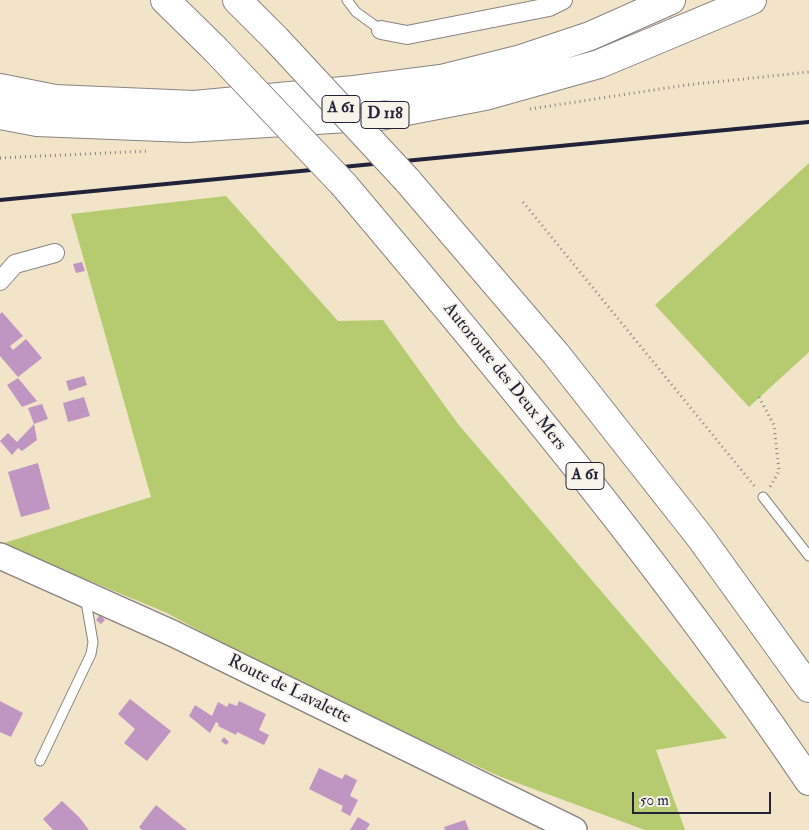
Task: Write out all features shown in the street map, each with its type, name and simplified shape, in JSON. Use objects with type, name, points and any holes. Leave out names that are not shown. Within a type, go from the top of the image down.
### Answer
[{"type":"main road","name":"Autoroute des Deux Mers","points":[[165,0],[214,48],[344,185],[515,387],[644,552],[769,722],[809,781]]},
{"type":"main road","name":"A 61","points":[[237,0],[276,39],[406,180],[556,354],[700,537],[809,688]]},
{"type":"main road","name":"D 118","points":[[0,88],[55,99],[194,105],[354,90],[442,79],[522,59],[590,36],[671,0]]},
{"type":"main road","name":"D 118","points":[[0,114],[37,122],[187,128],[380,116],[486,96],[600,64],[752,0]]},
{"type":"main road","name":"Route de Lavalette","points":[[0,556],[174,634],[574,830]]},
{"type":"street","points":[[381,30],[407,36],[549,7],[563,0]]},
{"type":"street","points":[[0,281],[15,264],[55,253]]},
{"type":"lane","points":[[347,0],[356,12],[381,30]]},
{"type":"lane","points":[[763,497],[809,556]]},
{"type":"lane","points":[[40,761],[91,654],[93,642],[85,604],[85,594]]},
{"type":"path","points":[[523,202],[763,497],[779,471],[774,425],[759,397]]},
{"type":"green space","points":[[809,163],[809,352],[749,407],[655,305]]},
{"type":"green space","points":[[226,196],[338,321],[383,320],[458,424],[727,738],[656,750],[685,830],[645,830],[501,777],[288,679],[167,613],[1,544],[151,497],[71,214]]},
{"type":"building","points":[[82,262],[85,271],[76,273],[73,264]]},
{"type":"building","points":[[2,312],[23,336],[10,346],[13,350],[26,339],[42,358],[18,377],[0,356],[0,314]]},
{"type":"building","points":[[84,376],[87,385],[69,391],[66,381]]},
{"type":"building","points":[[18,378],[37,401],[22,407],[7,385]]},
{"type":"building","points":[[84,397],[90,416],[68,422],[63,403]]},
{"type":"building","points":[[42,404],[48,419],[34,424],[28,408]]},
{"type":"building","points":[[34,424],[37,440],[22,451],[18,448],[12,455],[0,441],[8,433],[17,442]]},
{"type":"building","points":[[38,463],[50,509],[21,517],[8,472]]},
{"type":"building","points":[[100,615],[105,620],[101,624],[96,620]]},
{"type":"building","points":[[130,699],[171,731],[147,761],[124,743],[135,729],[118,714]]},
{"type":"building","points":[[0,701],[23,713],[11,737],[0,732]]},
{"type":"building","points":[[239,701],[266,714],[259,730],[269,735],[264,745],[237,732],[236,735],[218,726],[219,724],[216,722],[210,733],[189,716],[195,705],[212,716],[218,702],[227,707],[229,703],[237,706]]},
{"type":"building","points":[[224,737],[229,742],[226,745],[221,741]]},
{"type":"building","points":[[319,768],[342,779],[345,774],[357,780],[350,796],[358,800],[350,816],[341,811],[343,806],[309,789]]},
{"type":"building","points":[[62,801],[79,817],[89,830],[53,830],[43,819]]},
{"type":"building","points":[[156,805],[187,830],[142,830],[139,827]]},
{"type":"building","points":[[358,817],[370,824],[366,830],[350,830]]},
{"type":"building","points":[[465,820],[469,830],[445,830],[444,827]]},
{"type":"railway","points":[[0,200],[809,122]]}]
